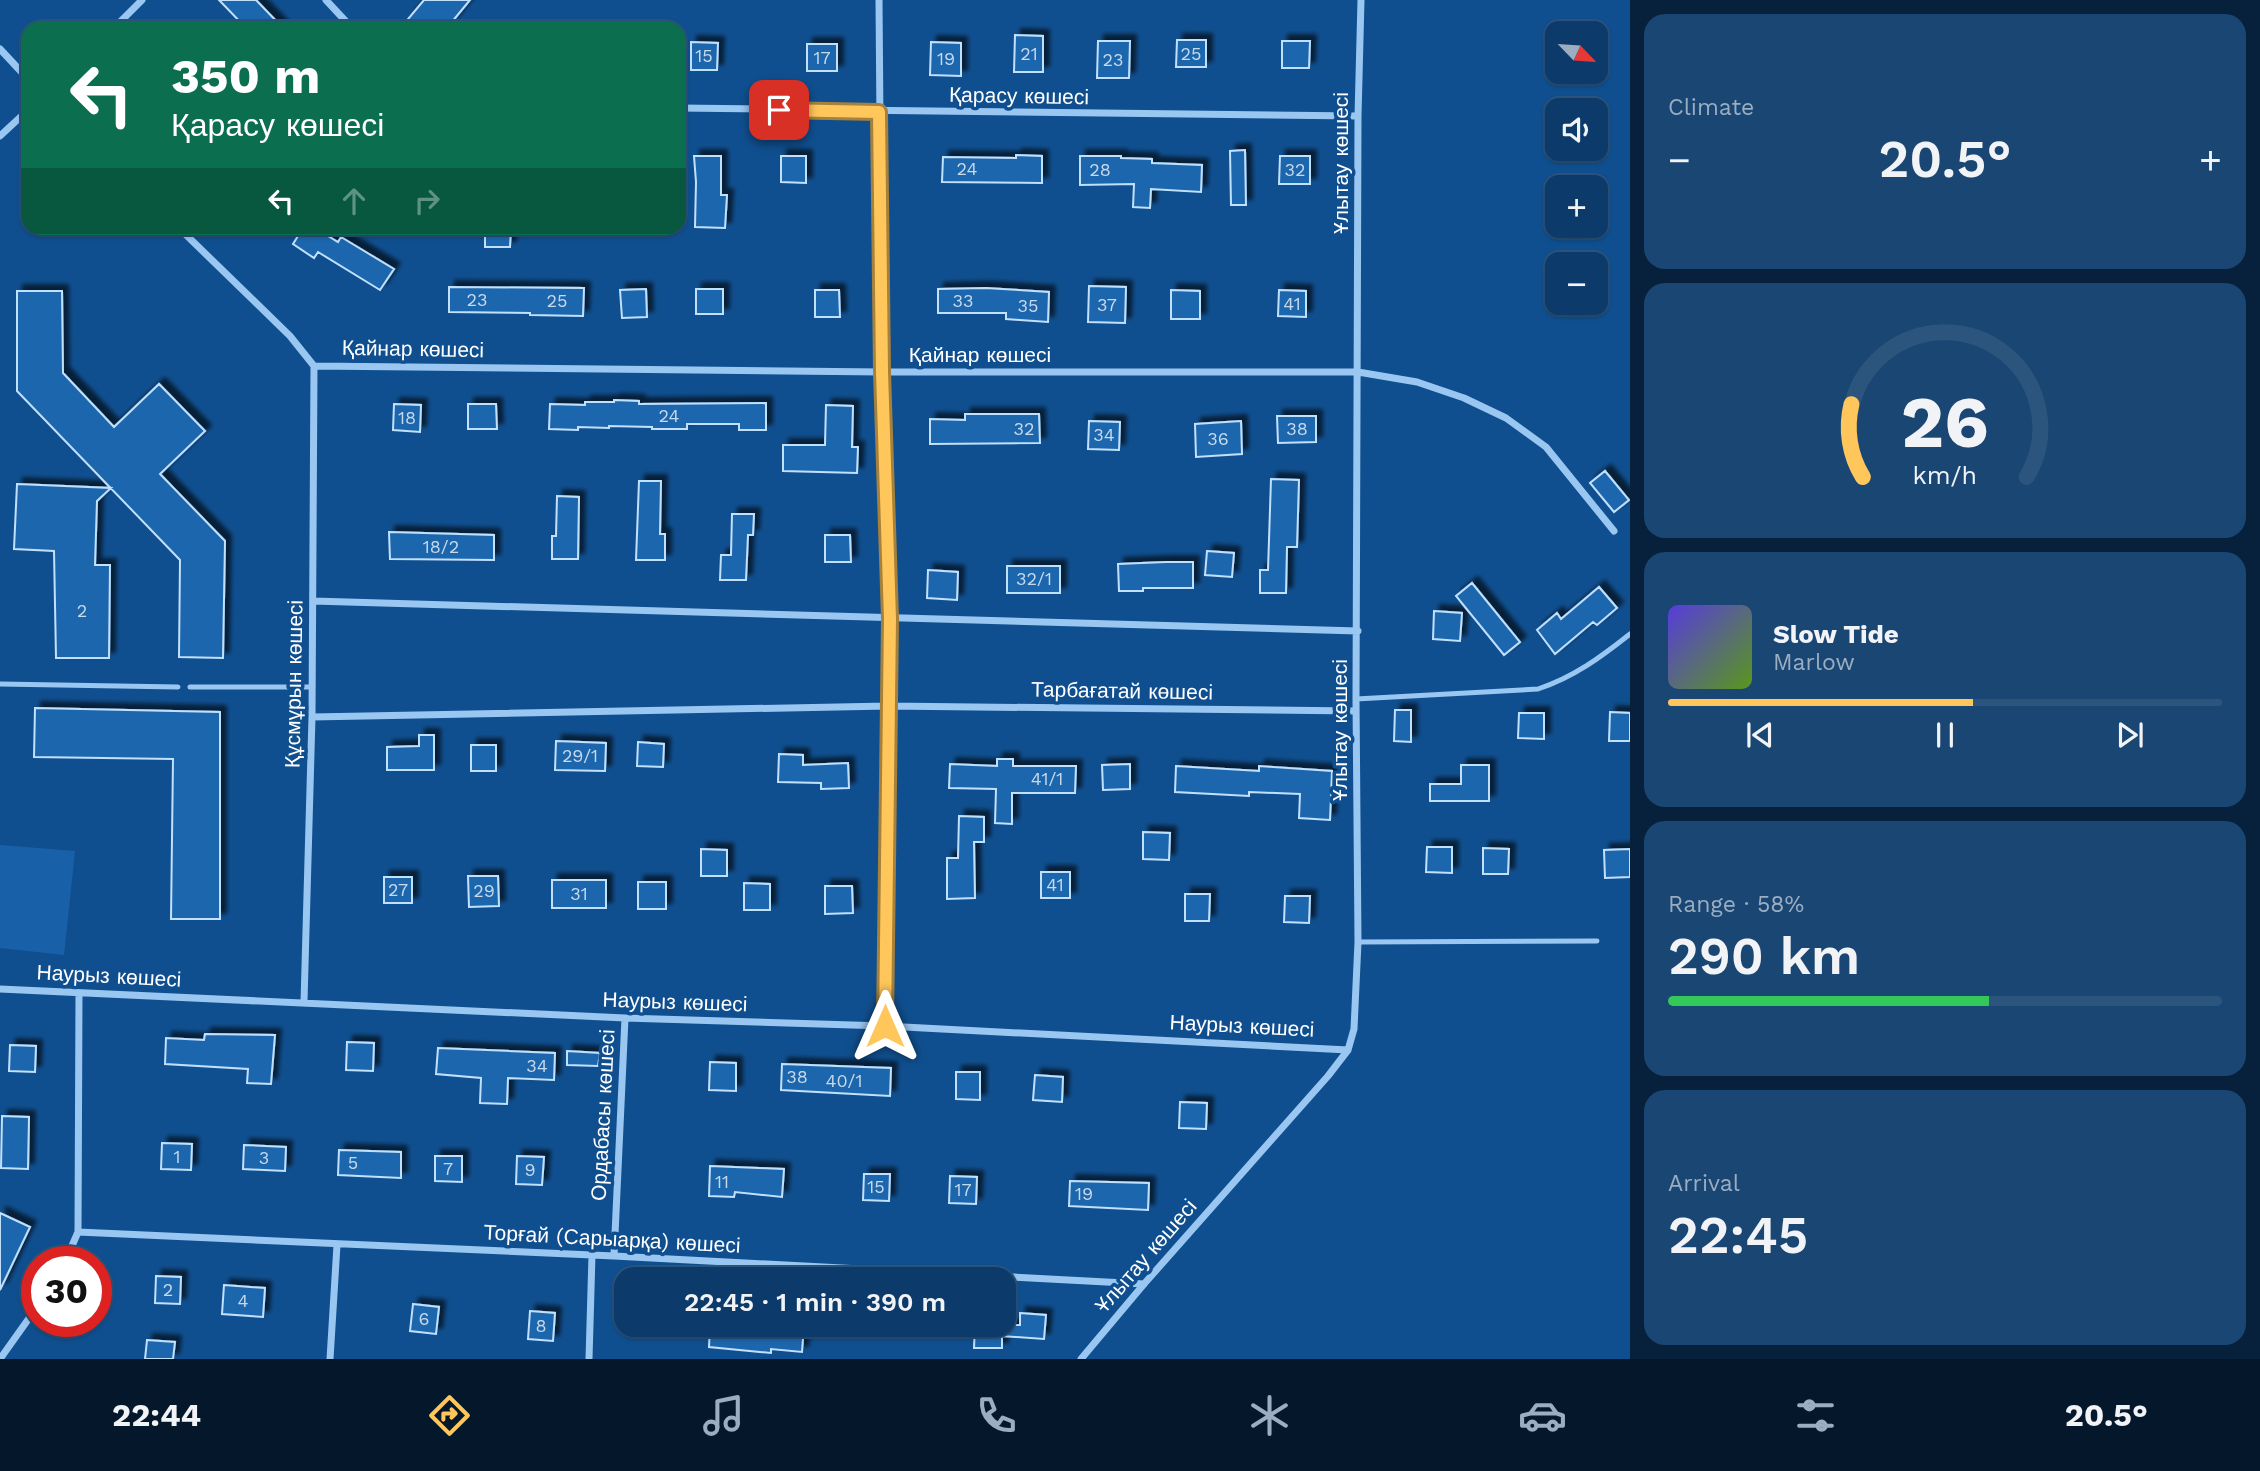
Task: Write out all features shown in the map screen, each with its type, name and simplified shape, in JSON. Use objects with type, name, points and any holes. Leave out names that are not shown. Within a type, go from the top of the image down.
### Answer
[{"type":"street","points":[[121,21],[142,0]]},
{"type":"street","points":[[326,0],[346,21]]},
{"type":"street","points":[[879,0],[882,372],[890,619],[885,1026]]},
{"type":"street","name":"Ұлытау көшесі","points":[[1081,1359],[1143,1284],[1348,1050],[1354,1029],[1358,942],[1356,699],[1361,0]]},
{"type":"street","points":[[0,49],[21,72]]},
{"type":"street","name":"Қарасу көшесі","points":[[686,108],[1359,116]]},
{"type":"street","points":[[0,136],[21,116]]},
{"type":"street","name":"Қайнар көшесі","points":[[186,235],[290,336],[314,366],[882,372],[1358,372],[1417,382],[1464,398],[1506,418],[1546,447],[1614,531]]},
{"type":"street","name":"Құсмұрын көшесі","points":[[304,1002],[312,717],[314,366]]},
{"type":"street","points":[[313,601],[1358,631]]},
{"type":"street","name":"Тарбағатай көшесі","points":[[312,717],[888,706],[1356,711]]},
{"type":"street","name":"Наурыз көшесі","points":[[0,989],[625,1018],[885,1026],[1348,1050]]},
{"type":"street","points":[[72,1246],[78,1232],[79,993]]},
{"type":"street","name":"Ордабасы көшесі","points":[[614,1256],[625,1018]]},
{"type":"street","name":"Торғай (Сарыарқа) көшесі","points":[[78,1232],[614,1256],[1143,1284]]},
{"type":"street","points":[[330,1359],[337,1245]]},
{"type":"street","points":[[589,1359],[592,1255]]},
{"type":"street","points":[[0,1359],[21,1329]]},
{"type":"lane","points":[[1356,699],[1538,688],[1563,680],[1594,663],[1630,634]]},
{"type":"lane","points":[[0,684],[178,687]]},
{"type":"lane","points":[[190,687],[312,687]]},
{"type":"lane","points":[[1358,942],[1597,941]]},
{"type":"shaded area","points":[[0,845],[75,851],[64,955],[0,948]]},
{"type":"building","points":[[219,0],[256,0],[276,21],[239,21]]},
{"type":"building","points":[[424,0],[470,0],[453,21],[408,19]]},
{"type":"building","points":[[1015,35],[1043,36],[1043,72],[1014,72]]},
{"type":"building","points":[[1177,40],[1206,40],[1206,67],[1176,67]]},
{"type":"building","points":[[1098,41],[1130,41],[1129,78],[1097,78]]},
{"type":"building","points":[[1282,41],[1310,41],[1309,68],[1282,68]]},
{"type":"building","points":[[691,42],[718,43],[717,70],[691,70]]},
{"type":"building","points":[[931,42],[961,43],[961,76],[930,75]]},
{"type":"building","points":[[807,44],[837,44],[837,71],[807,71]]},
{"type":"building","points":[[1245,150],[1246,205],[1231,205],[1230,151]]},
{"type":"building","points":[[1016,155],[1042,156],[1042,183],[942,182],[943,157],[1016,158]]},
{"type":"building","points":[[694,156],[721,156],[721,195],[727,195],[725,228],[695,227]]},
{"type":"building","points":[[781,156],[806,156],[806,183],[781,182]]},
{"type":"building","points":[[1080,156],[1121,156],[1152,159],[1152,163],[1202,165],[1201,192],[1151,189],[1150,208],[1133,207],[1134,184],[1080,185]]},
{"type":"building","points":[[1280,156],[1310,156],[1310,184],[1279,184]]},
{"type":"building","points":[[299,235],[326,235],[338,242],[341,237],[394,269],[380,290],[318,252],[314,258],[293,244]]},
{"type":"building","points":[[485,235],[511,235],[510,247],[485,247]]},
{"type":"building","points":[[1089,286],[1126,287],[1125,323],[1088,322]]},
{"type":"building","points":[[449,287],[584,288],[583,316],[449,312]]},
{"type":"building","points":[[986,288],[1049,292],[1048,322],[1006,319],[1006,313],[938,313],[938,289]]},
{"type":"building","points":[[646,289],[647,317],[622,318],[620,290]]},
{"type":"building","points":[[696,289],[723,289],[723,314],[696,314]]},
{"type":"building","points":[[815,290],[839,290],[840,317],[815,317]]},
{"type":"building","points":[[1171,290],[1200,291],[1200,319],[1171,319]]},
{"type":"building","points":[[1279,290],[1306,291],[1306,317],[1278,316]]},
{"type":"building","points":[[17,291],[62,291],[63,373],[114,427],[159,384],[205,431],[160,474],[225,541],[223,658],[179,657],[180,560],[17,391]]},
{"type":"building","points":[[639,401],[639,404],[766,403],[766,430],[739,430],[739,424],[687,424],[687,429],[609,426],[578,427],[578,430],[549,429],[550,404],[585,405],[585,402]]},
{"type":"building","points":[[394,404],[421,405],[420,432],[393,430]]},
{"type":"building","points":[[468,404],[496,404],[497,429],[468,429]]},
{"type":"building","points":[[826,405],[853,406],[852,447],[858,447],[857,473],[783,471],[783,445],[825,445]]},
{"type":"building","points":[[965,414],[1039,414],[1040,443],[930,444],[930,419],[965,420]]},
{"type":"building","points":[[1277,416],[1316,416],[1316,442],[1278,443]]},
{"type":"building","points":[[1089,421],[1120,422],[1119,450],[1088,449]]},
{"type":"building","points":[[1241,421],[1242,454],[1196,457],[1195,424]]},
{"type":"building","points":[[1605,471],[1629,500],[1614,512],[1590,483]]},
{"type":"building","points":[[1271,479],[1299,480],[1297,547],[1287,547],[1286,593],[1260,593],[1260,570],[1268,570]]},
{"type":"building","points":[[639,481],[661,481],[660,534],[665,534],[665,560],[636,560]]},
{"type":"building","points":[[17,484],[111,488],[97,501],[95,565],[110,565],[109,658],[56,658],[54,551],[14,549]]},
{"type":"building","points":[[557,496],[579,497],[578,559],[552,559],[552,536],[556,536]]},
{"type":"building","points":[[732,514],[754,514],[753,535],[748,535],[746,580],[720,580],[721,555],[731,555]]},
{"type":"building","points":[[389,532],[494,535],[494,560],[390,559]]},
{"type":"building","points":[[825,535],[850,535],[851,562],[825,562]]},
{"type":"building","points":[[1207,551],[1234,553],[1232,577],[1205,575]]},
{"type":"building","points":[[1193,562],[1193,588],[1119,591],[1118,564]]},
{"type":"building","points":[[1007,566],[1060,566],[1060,593],[1007,593]]},
{"type":"building","points":[[928,570],[958,572],[957,600],[927,598]]},
{"type":"building","points":[[1472,583],[1520,642],[1504,655],[1456,596]]},
{"type":"building","points":[[1599,587],[1617,608],[1597,625],[1593,622],[1555,654],[1537,630],[1557,613],[1561,619]]},
{"type":"building","points":[[1434,611],[1462,613],[1460,641],[1433,639]]},
{"type":"building","points":[[35,708],[220,712],[220,919],[171,919],[173,759],[34,757]]},
{"type":"building","points":[[1395,710],[1411,710],[1411,742],[1394,741]]},
{"type":"building","points":[[1610,712],[1630,713],[1630,741],[1609,741]]},
{"type":"building","points":[[1519,713],[1544,713],[1544,739],[1518,738]]},
{"type":"building","points":[[419,735],[434,735],[434,770],[387,770],[387,747],[419,746]]},
{"type":"building","points":[[556,741],[606,743],[605,771],[555,770]]},
{"type":"building","points":[[638,742],[664,744],[663,767],[637,766]]},
{"type":"building","points":[[471,745],[496,745],[496,771],[471,771]]},
{"type":"building","points":[[779,754],[803,755],[803,765],[848,763],[849,788],[821,789],[821,783],[778,782]]},
{"type":"building","points":[[997,759],[1013,759],[1013,766],[1076,766],[1075,793],[1012,793],[1012,824],[995,823],[996,789],[949,788],[950,764],[997,766]]},
{"type":"building","points":[[1130,764],[1130,789],[1103,790],[1102,765]]},
{"type":"building","points":[[1461,765],[1489,765],[1489,801],[1430,801],[1430,784],[1461,784]]},
{"type":"building","points":[[1176,766],[1259,771],[1259,766],[1332,771],[1330,820],[1299,818],[1300,794],[1249,792],[1249,796],[1175,792]]},
{"type":"building","points":[[959,816],[984,817],[984,842],[974,842],[975,898],[947,899],[947,858],[958,858]]},
{"type":"building","points":[[1143,832],[1170,833],[1169,860],[1143,859]]},
{"type":"building","points":[[1427,847],[1452,847],[1452,873],[1426,872]]},
{"type":"building","points":[[1483,848],[1509,849],[1508,874],[1483,874]]},
{"type":"building","points":[[701,849],[727,850],[727,876],[701,876]]},
{"type":"building","points":[[1630,849],[1630,877],[1605,878],[1604,850]]},
{"type":"building","points":[[1041,872],[1070,872],[1070,898],[1041,898]]},
{"type":"building","points":[[468,876],[498,876],[499,906],[469,907]]},
{"type":"building","points":[[384,877],[412,877],[412,903],[384,903]]},
{"type":"building","points":[[552,880],[606,880],[606,908],[552,908]]},
{"type":"building","points":[[638,882],[666,882],[666,909],[638,909]]},
{"type":"building","points":[[744,883],[770,884],[770,910],[744,910]]},
{"type":"building","points":[[825,886],[852,886],[853,913],[825,914]]},
{"type":"building","points":[[1185,894],[1210,894],[1209,921],[1185,921]]},
{"type":"building","points":[[1285,896],[1310,896],[1309,923],[1284,922]]},
{"type":"building","points":[[205,1034],[275,1035],[271,1084],[247,1083],[248,1069],[165,1064],[166,1038],[204,1040]]},
{"type":"building","points":[[347,1042],[374,1043],[373,1071],[346,1070]]},
{"type":"building","points":[[10,1045],[36,1046],[35,1072],[9,1071]]},
{"type":"building","points":[[438,1048],[555,1053],[554,1080],[508,1078],[507,1104],[480,1103],[481,1078],[436,1074]]},
{"type":"building","points":[[567,1051],[600,1053],[598,1066],[567,1065]]},
{"type":"building","points":[[710,1062],[736,1063],[736,1091],[709,1090]]},
{"type":"building","points":[[782,1064],[891,1068],[890,1096],[781,1090]]},
{"type":"building","points":[[956,1072],[980,1072],[980,1100],[956,1099]]},
{"type":"building","points":[[1035,1075],[1063,1077],[1062,1102],[1033,1100]]},
{"type":"building","points":[[1180,1102],[1207,1103],[1206,1129],[1179,1128]]},
{"type":"building","points":[[2,1116],[29,1117],[28,1169],[1,1168]]},
{"type":"building","points":[[162,1143],[192,1144],[191,1170],[161,1169]]},
{"type":"building","points":[[244,1145],[286,1147],[285,1171],[243,1169]]},
{"type":"building","points":[[339,1150],[401,1152],[401,1178],[338,1175]]},
{"type":"building","points":[[435,1156],[462,1156],[462,1182],[435,1181]]},
{"type":"building","points":[[517,1156],[544,1157],[542,1185],[516,1184]]},
{"type":"building","points":[[710,1166],[784,1169],[782,1197],[735,1192],[734,1197],[709,1196]]},
{"type":"building","points":[[864,1174],[890,1174],[889,1201],[863,1200]]},
{"type":"building","points":[[950,1176],[977,1177],[976,1204],[949,1203]]},
{"type":"building","points":[[1070,1181],[1149,1183],[1148,1210],[1069,1206]]},
{"type":"building","points":[[0,1213],[30,1227],[0,1290]]},
{"type":"building","points":[[156,1276],[181,1277],[180,1304],[155,1303]]},
{"type":"building","points":[[224,1285],[265,1288],[263,1317],[222,1314]]},
{"type":"building","points":[[413,1304],[439,1307],[436,1334],[410,1331]]},
{"type":"building","points":[[530,1311],[555,1313],[553,1341],[528,1339]]},
{"type":"building","points":[[1020,1313],[1046,1315],[1044,1339],[1016,1337],[1016,1325],[1020,1325]]},
{"type":"building","points":[[709,1337],[803,1337],[802,1352],[771,1349],[771,1353],[709,1347]]},
{"type":"building","points":[[974,1337],[1002,1337],[1002,1348],[974,1348]]},
{"type":"building","points":[[147,1340],[175,1342],[173,1359],[145,1359]]},
{"type":"route","points":[[779,110],[879,112],[882,372],[890,619],[885,1026]]}]
